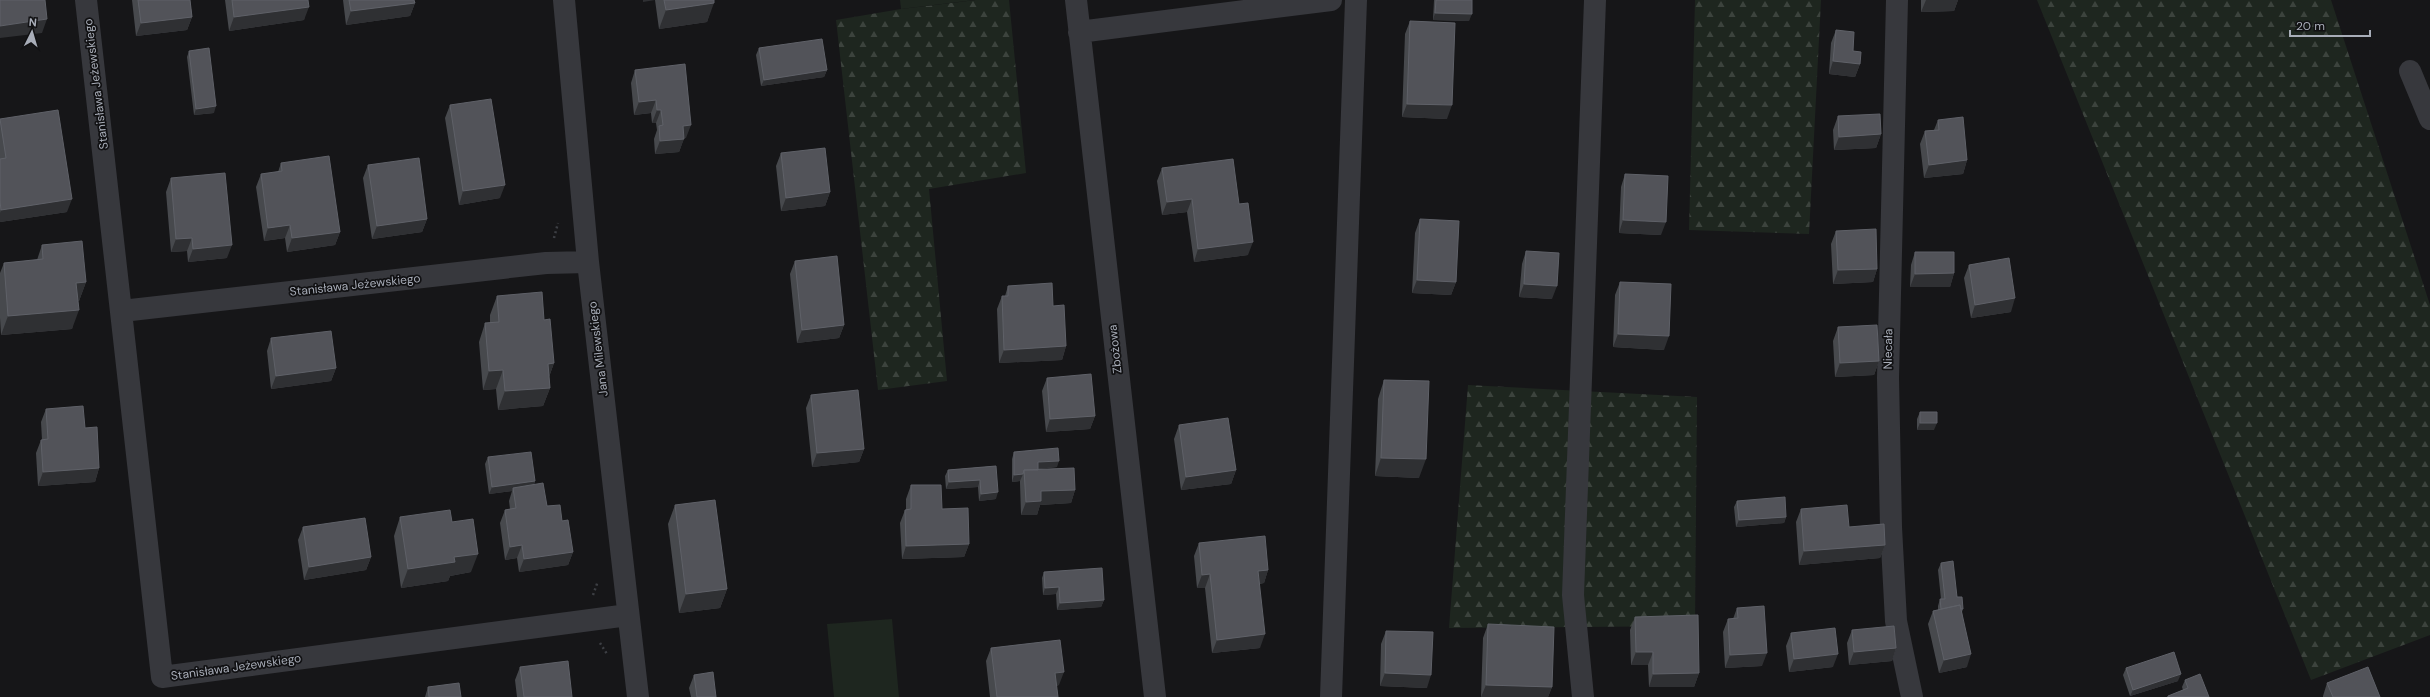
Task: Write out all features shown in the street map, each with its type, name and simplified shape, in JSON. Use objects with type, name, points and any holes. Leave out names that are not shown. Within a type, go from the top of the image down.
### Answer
[{"type":"street","name":"Stanisława Jeżewskiego","points":[[86,0],[162,677],[628,615]]},
{"type":"street","name":"Jana Milewskiego","points":[[564,0],[588,262],[638,697]]},
{"type":"street","name":"Zbożowa","points":[[1076,0],[1154,697]]},
{"type":"street","points":[[1079,32],[1331,0]]},
{"type":"street","points":[[1332,697],[1356,0]]},
{"type":"street","points":[[1583,697],[1573,595],[1595,0]]},
{"type":"street","name":"Niecała","points":[[1897,0],[1888,378],[1890,519],[1896,621],[1912,697]]},
{"type":"street","points":[[2410,71],[2430,120]]},
{"type":"street","name":"Stanisława Jeżewskiego","points":[[122,311],[546,263],[588,262]]},
{"type":"green space","points":[[900,0],[975,0],[901,9]]},
{"type":"green space","points":[[976,0],[1009,0],[1026,173],[929,189],[947,381],[878,390],[836,20],[901,9]]},
{"type":"green space","points":[[1695,0],[1821,0],[1809,234],[1689,230]]},
{"type":"green space","points":[[2037,0],[2331,0],[2430,305],[2430,635],[2311,680]]},
{"type":"green space","points":[[1468,385],[1697,397],[1695,626],[1449,628]]},
{"type":"green space","points":[[892,619],[899,697],[834,697],[827,624]]},
{"type":"building","points":[[0,0],[45,0],[47,19],[0,26]]},
{"type":"building","points":[[138,0],[190,0],[192,17],[141,23]]},
{"type":"building","points":[[232,0],[308,0],[309,7],[234,17]]},
{"type":"building","points":[[349,0],[414,0],[415,3],[351,11]]},
{"type":"building","points":[[664,0],[714,0],[714,3],[666,10]]},
{"type":"building","points":[[1436,0],[1472,0],[1472,14],[1435,13]]},
{"type":"building","points":[[1410,21],[1455,23],[1452,105],[1407,104]]},
{"type":"building","points":[[1836,30],[1854,32],[1853,51],[1861,52],[1860,64],[1833,61]]},
{"type":"building","points":[[822,39],[827,70],[764,80],[759,48]]},
{"type":"building","points":[[209,48],[216,106],[196,109],[189,51]]},
{"type":"building","points":[[685,64],[691,125],[683,126],[684,139],[660,141],[659,126],[663,125],[661,110],[657,110],[656,100],[639,102],[635,70]]},
{"type":"building","points":[[491,99],[505,185],[463,191],[450,105]]},
{"type":"building","points":[[58,110],[72,199],[1,210],[0,159],[6,158],[0,119]]},
{"type":"building","points":[[1880,114],[1881,134],[1839,137],[1838,116]]},
{"type":"building","points":[[1963,117],[1967,160],[1929,165],[1925,131],[1939,130],[1938,120]]},
{"type":"building","points":[[825,148],[830,192],[786,198],[781,153]]},
{"type":"building","points":[[329,156],[340,232],[292,238],[290,225],[268,228],[261,174],[282,171],[281,163]]},
{"type":"building","points":[[419,158],[427,219],[377,226],[368,165]]},
{"type":"building","points":[[1233,159],[1239,204],[1248,203],[1253,242],[1198,249],[1192,199],[1167,202],[1162,168]]},
{"type":"building","points":[[225,173],[232,245],[193,249],[192,238],[176,239],[171,178]]},
{"type":"building","points":[[1625,174],[1668,176],[1666,222],[1623,220]]},
{"type":"building","points":[[1420,219],[1459,221],[1456,282],[1417,280]]},
{"type":"building","points":[[1876,229],[1877,269],[1838,270],[1836,231]]},
{"type":"building","points":[[82,241],[86,282],[76,283],[79,310],[8,316],[4,263],[43,259],[42,245]]},
{"type":"building","points":[[1526,251],[1559,253],[1557,286],[1524,284]]},
{"type":"building","points":[[1915,252],[1954,252],[1954,273],[1915,274]]},
{"type":"building","points":[[837,256],[844,325],[802,330],[795,261]]},
{"type":"building","points":[[2009,258],[2015,298],[1975,305],[1969,265]]},
{"type":"building","points":[[1620,282],[1671,284],[1669,336],[1618,334]]},
{"type":"building","points":[[1052,283],[1053,306],[1064,305],[1066,346],[1004,350],[1002,296],[1008,296],[1008,286]]},
{"type":"building","points":[[542,292],[544,320],[550,319],[554,363],[548,364],[550,388],[505,391],[503,370],[489,371],[485,323],[499,322],[497,296]]},
{"type":"building","points":[[1877,325],[1879,361],[1840,363],[1838,327]]},
{"type":"building","points":[[331,331],[336,368],[276,376],[271,338]]},
{"type":"building","points":[[1091,374],[1095,416],[1050,419],[1047,378]]},
{"type":"building","points":[[1384,380],[1429,381],[1426,459],[1381,458]]},
{"type":"building","points":[[858,390],[864,449],[817,453],[811,395]]},
{"type":"building","points":[[83,406],[85,428],[97,427],[99,468],[43,472],[41,440],[48,439],[46,409]]},
{"type":"building","points":[[1920,412],[1937,412],[1937,423],[1920,423]]},
{"type":"building","points":[[1228,418],[1236,470],[1186,477],[1179,425]]},
{"type":"building","points":[[1058,448],[1059,461],[1038,462],[1038,470],[1024,470],[1023,474],[1014,475],[1014,452]]},
{"type":"building","points":[[531,452],[535,481],[492,487],[488,457]]},
{"type":"building","points":[[996,466],[998,492],[981,494],[980,480],[949,482],[948,470]]},
{"type":"building","points":[[1074,468],[1075,490],[1041,491],[1041,501],[1026,502],[1024,470]]},
{"type":"building","points":[[543,483],[547,506],[560,505],[562,521],[568,520],[573,552],[524,559],[522,545],[510,547],[505,510],[516,508],[513,488]]},
{"type":"building","points":[[911,485],[941,485],[942,509],[968,508],[969,544],[906,546],[905,510],[911,509]]},
{"type":"building","points":[[1785,497],[1786,517],[1739,520],[1737,501]]},
{"type":"building","points":[[715,500],[727,589],[686,594],[675,505]]},
{"type":"building","points":[[1847,505],[1849,527],[1884,524],[1885,545],[1804,551],[1801,509]]},
{"type":"building","points":[[450,510],[452,522],[473,519],[478,554],[454,557],[455,562],[408,569],[400,517]]},
{"type":"building","points":[[365,518],[371,557],[309,567],[303,527]]},
{"type":"building","points":[[1265,536],[1268,570],[1258,571],[1265,634],[1217,640],[1210,574],[1202,575],[1199,543]]},
{"type":"building","points":[[1953,561],[1957,597],[1962,597],[1963,609],[1961,609],[1960,605],[1941,609],[1940,599],[1945,599],[1941,563]]},
{"type":"building","points":[[1102,568],[1104,600],[1060,603],[1059,587],[1045,588],[1044,572]]},
{"type":"building","points":[[1960,605],[1971,654],[1944,660],[1933,611]]},
{"type":"building","points":[[1764,606],[1767,653],[1730,655],[1728,619],[1738,618],[1737,608]]},
{"type":"building","points":[[1698,615],[1699,673],[1653,674],[1653,652],[1636,652],[1635,617]]},
{"type":"building","points":[[1488,624],[1554,627],[1552,687],[1486,685]]},
{"type":"building","points":[[1894,626],[1896,648],[1854,652],[1852,630]]},
{"type":"building","points":[[1835,628],[1838,654],[1794,659],[1791,633]]},
{"type":"building","points":[[1386,631],[1433,632],[1431,675],[1385,673]]},
{"type":"building","points":[[1060,640],[1064,672],[1055,673],[1058,697],[997,697],[991,648]]},
{"type":"building","points":[[2174,652],[2181,674],[2133,690],[2126,668]]},
{"type":"building","points":[[568,661],[572,697],[524,697],[520,667]]},
{"type":"building","points":[[2368,667],[2380,697],[2333,697],[2327,683]]},
{"type":"building","points":[[713,672],[716,697],[697,697],[694,675]]},
{"type":"building","points":[[2200,674],[2209,697],[2168,697],[2188,688],[2185,680]]},
{"type":"building","points":[[459,683],[461,697],[429,697],[428,687]]}]
